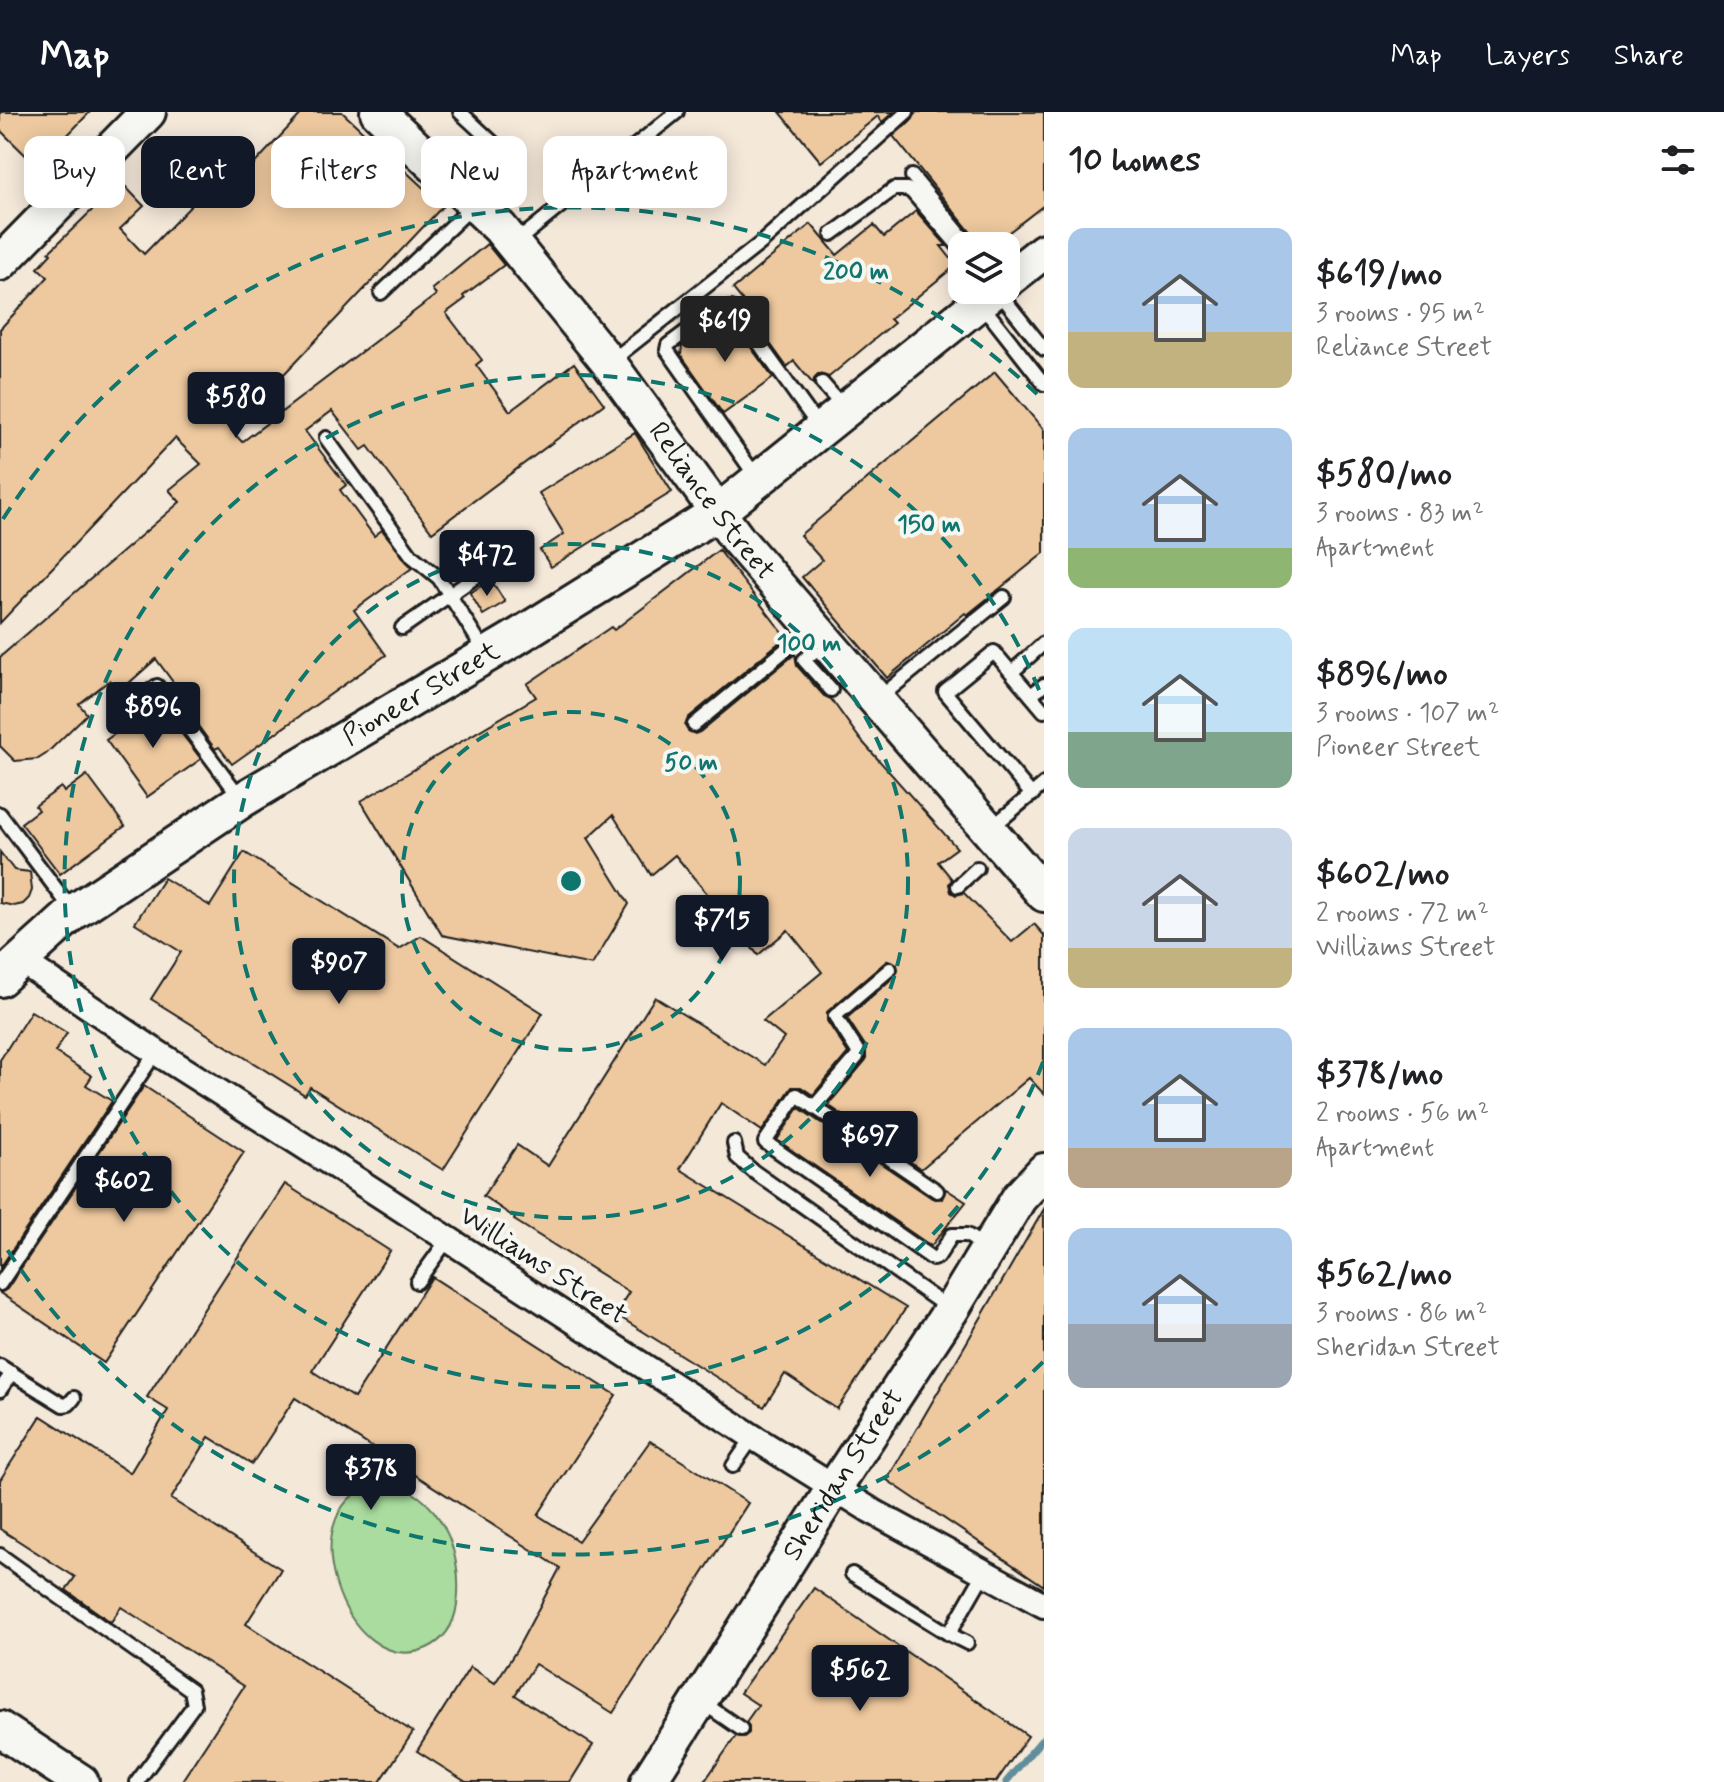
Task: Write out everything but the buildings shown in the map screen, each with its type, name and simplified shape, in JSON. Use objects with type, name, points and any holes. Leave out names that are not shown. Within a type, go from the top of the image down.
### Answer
[{"type":"main road","points":[[0,263],[148,112]]},
{"type":"main road","name":"Reliance Street","points":[[394,121],[421,148]]},
{"type":"main road","name":"Reliance Street","points":[[481,208],[609,363],[718,512],[1044,894]]},
{"type":"main road","name":"Pioneer Street","points":[[1020,271],[1044,251]]},
{"type":"main road","name":"Pioneer Street","points":[[10,969],[74,912],[242,800],[718,512],[979,304]]},
{"type":"main road","name":"Sheridan Street","points":[[648,1782],[951,1310],[1019,1198],[1044,1171]]},
{"type":"main road","points":[[0,1729],[81,1782]]},
{"type":"street","name":"Williams Street","points":[[10,969],[156,1052],[834,1488],[1044,1605]]},
{"type":"lane","points":[[460,112],[486,136]]},
{"type":"lane","points":[[513,244],[677,112]]},
{"type":"lane","points":[[609,363],[761,243],[907,112]]},
{"type":"lane","points":[[912,176],[958,232]]},
{"type":"lane","points":[[832,234],[894,189],[900,188],[912,192],[948,234]]},
{"type":"lane","points":[[381,293],[472,208]]},
{"type":"lane","points":[[1002,304],[1044,384]]},
{"type":"lane","points":[[1006,304],[1044,349]]},
{"type":"lane","points":[[758,479],[667,350],[668,345],[714,311],[731,308],[834,420]]},
{"type":"lane","points":[[822,383],[834,420]]},
{"type":"lane","points":[[326,438],[412,556],[439,578],[487,654]]},
{"type":"lane","points":[[402,628],[497,562]]},
{"type":"lane","points":[[876,700],[1004,597]]},
{"type":"lane","points":[[820,634],[804,660],[831,690]]},
{"type":"lane","points":[[694,725],[820,634]]},
{"type":"lane","points":[[1012,672],[1044,643]]},
{"type":"lane","points":[[1032,795],[945,692],[994,652],[1044,711]]},
{"type":"lane","points":[[1031,695],[1044,685]]},
{"type":"lane","points":[[125,709],[157,686],[242,800]]},
{"type":"lane","points":[[989,830],[1044,784]]},
{"type":"lane","points":[[0,814],[74,912]]},
{"type":"lane","points":[[958,886],[973,872]]},
{"type":"lane","points":[[814,1107],[857,1057],[856,1048],[835,1016],[890,969]]},
{"type":"lane","points":[[0,1284],[156,1052]]},
{"type":"lane","points":[[937,1191],[797,1095],[765,1142],[933,1259],[938,1257],[952,1235],[958,1233],[967,1235],[988,1250]]},
{"type":"lane","points":[[734,1143],[737,1157],[753,1171],[951,1310]]},
{"type":"lane","points":[[417,1282],[448,1239]]},
{"type":"lane","points":[[0,1390],[6,1369],[63,1405],[74,1398]]},
{"type":"lane","points":[[733,1466],[753,1437]]},
{"type":"lane","points":[[0,1555],[191,1690],[194,1705],[137,1782]]},
{"type":"lane","points":[[949,1634],[984,1573]]},
{"type":"lane","points":[[852,1574],[967,1643]]},
{"type":"lane","points":[[700,1700],[741,1729]]},
{"type":"green space","points":[[384,1483],[404,1488],[420,1498],[434,1512],[452,1546],[457,1566],[456,1612],[444,1636],[427,1648],[397,1652],[371,1639],[350,1615],[336,1584],[331,1551],[336,1520],[353,1496]]},
{"type":"waterway","points":[[1006,1782],[1044,1737]]}]
